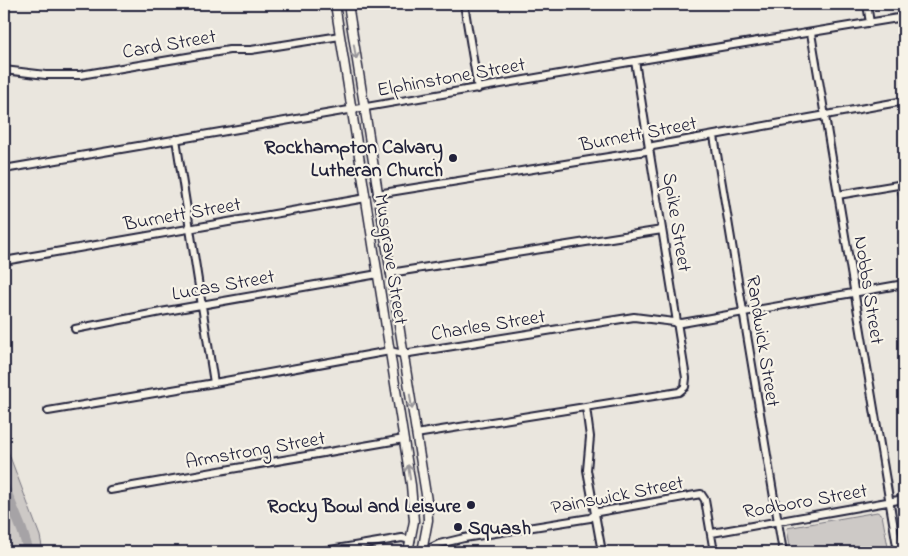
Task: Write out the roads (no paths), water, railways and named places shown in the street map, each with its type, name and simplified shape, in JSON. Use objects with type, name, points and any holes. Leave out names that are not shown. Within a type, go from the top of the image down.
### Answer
[{"type":"main road","name":"Musgrave Street","points":[[335,4],[404,439],[414,521],[408,552]]},
{"type":"main road","name":"Musgrave Street","points":[[348,4],[427,501],[428,520],[422,551]]},
{"type":"street","points":[[467,4],[478,89]]},
{"type":"street","points":[[867,4],[870,23]]},
{"type":"street","name":"Elphinstone Street","points":[[4,169],[904,17]]},
{"type":"street","name":"Nobbs Street","points":[[811,33],[898,552]]},
{"type":"street","name":"Card Street","points":[[4,70],[46,75],[80,75],[229,50],[252,50],[340,36]]},
{"type":"street","name":"Spike Street","points":[[586,406],[679,392],[685,387],[686,378],[635,61]]},
{"type":"street","name":"Burnett Street","points":[[377,194],[636,152],[653,146],[904,101]]},
{"type":"street","name":"Randwick Street","points":[[714,136],[783,552]]},
{"type":"street","points":[[176,139],[214,383]]},
{"type":"street","points":[[838,195],[903,184],[904,204]]},
{"type":"street","name":"Burnett Street","points":[[4,261],[366,198]]},
{"type":"street","points":[[390,273],[662,230]]},
{"type":"street","name":"Lucas Street","points":[[75,329],[378,274]]},
{"type":"street","name":"Charles Street","points":[[48,411],[390,351],[403,354],[634,317],[682,323],[904,284]]},
{"type":"street","points":[[416,434],[586,406],[590,437],[587,470],[602,552]]},
{"type":"street","name":"Armstrong Street","points":[[110,490],[404,439]]},
{"type":"street","name":"Painswick Street","points":[[422,551],[439,544],[464,538],[590,518],[598,512],[701,494],[705,500],[712,533]]},
{"type":"street","name":"Rodboro Street","points":[[712,533],[904,499]]},
{"type":"street","points":[[712,533],[714,552]]},
{"type":"street","points":[[318,552],[402,538],[411,540]]},
{"type":"waterway","points":[[4,486],[29,552]]},
{"type":"place","name":"Rockhampton Calvary Lutheran Church","points":[[453,158]]},
{"type":"place","name":"Rocky Bowl and Leisure","points":[[471,505]]},
{"type":"place","name":"Squash","points":[[458,527]]}]
